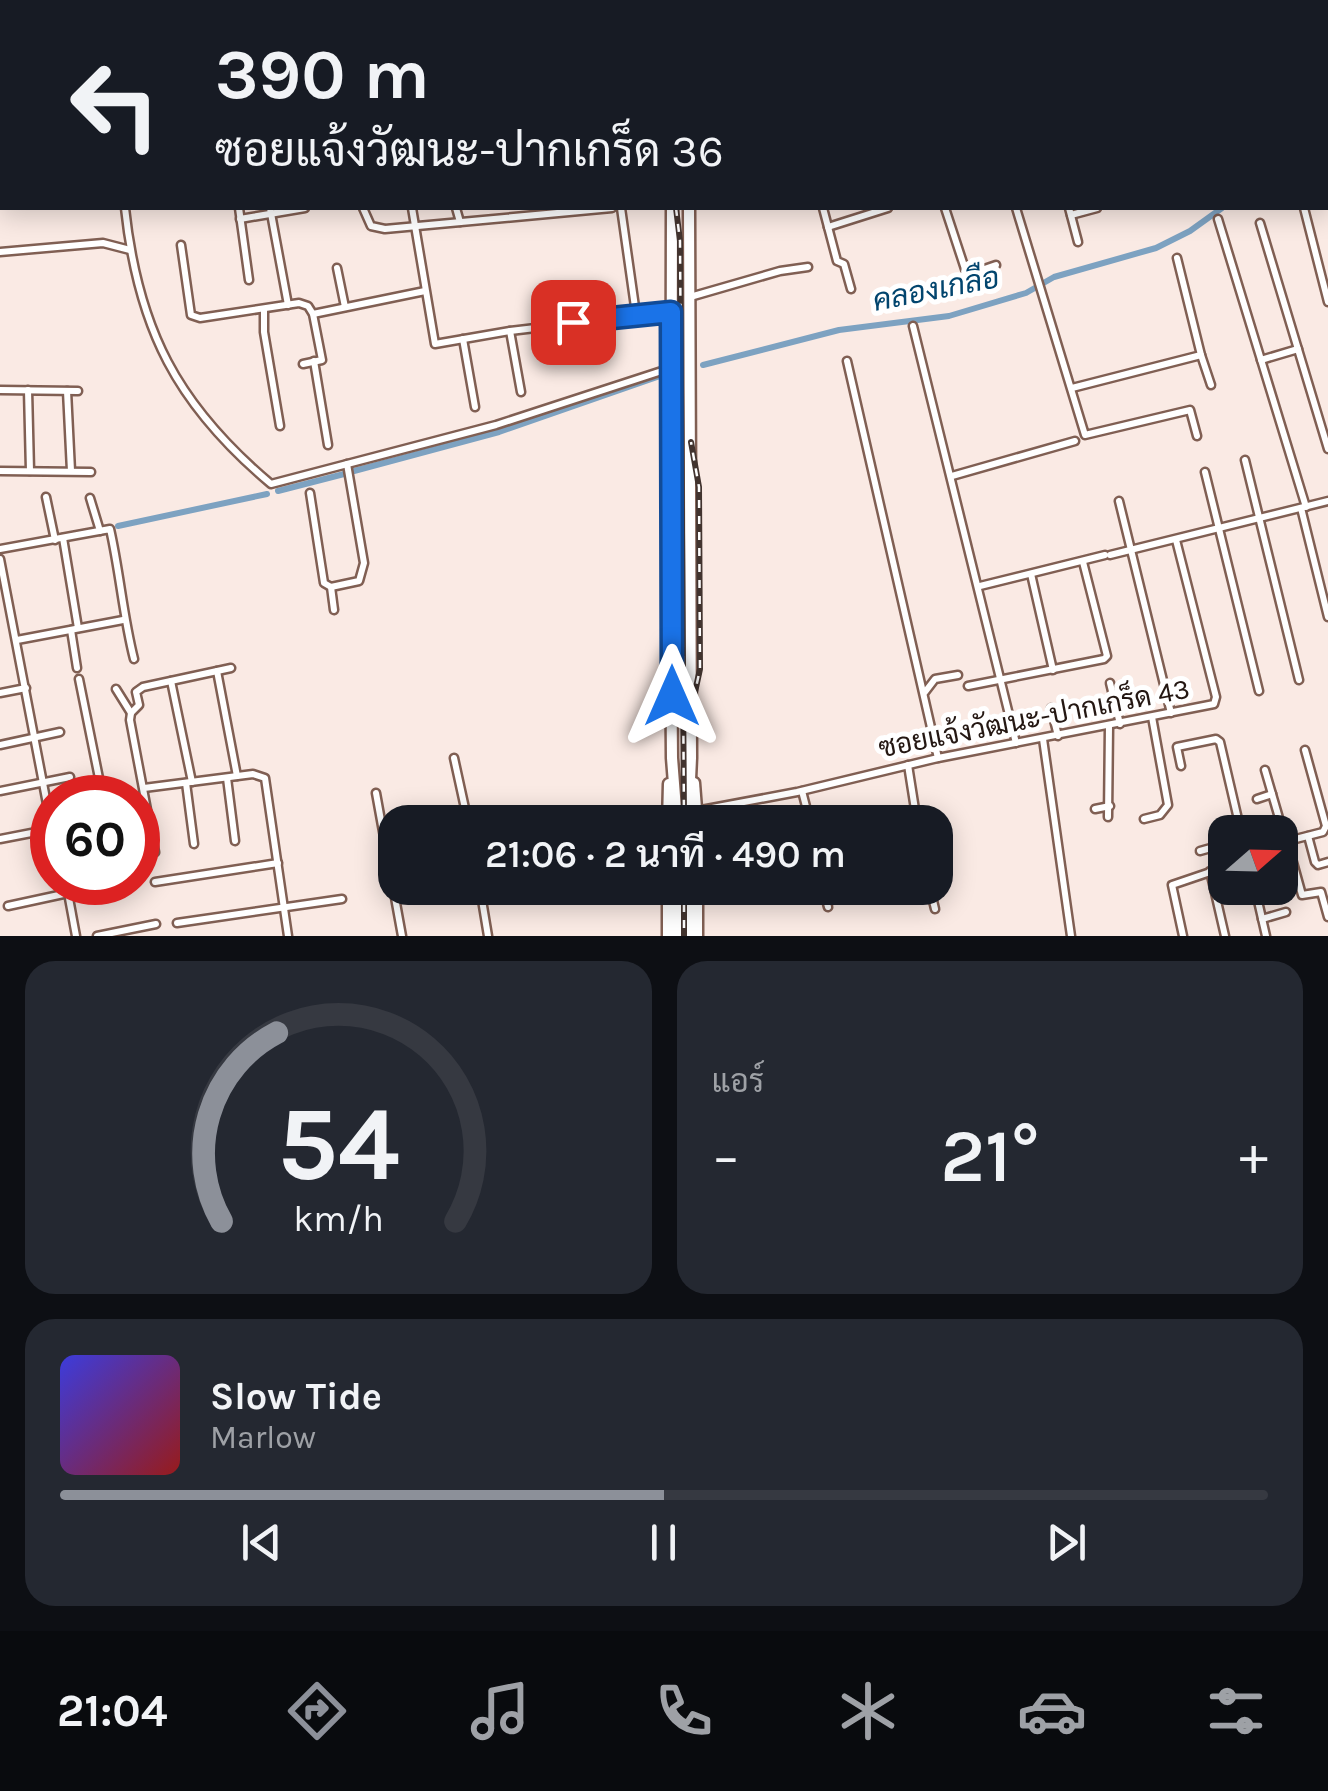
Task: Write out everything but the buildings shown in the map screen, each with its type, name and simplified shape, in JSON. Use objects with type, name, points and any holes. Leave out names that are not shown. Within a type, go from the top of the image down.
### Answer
[{"type":"main road","points":[[669,805],[672,210]]},
{"type":"main road","points":[[689,210],[689,805]]},
{"type":"main road","points":[[672,758],[676,805]]},
{"type":"main road","points":[[690,758],[695,805]]},
{"type":"main road","points":[[668,905],[668,936]]},
{"type":"main road","points":[[676,905],[676,936]]},
{"type":"main road","points":[[690,905],[693,936]]},
{"type":"main road","points":[[693,936],[696,905]]},
{"type":"street","points":[[125,210],[130,250],[146,316],[160,351],[196,406],[243,460],[271,484],[496,425],[670,368]]},
{"type":"street","points":[[238,210],[249,280]]},
{"type":"street","points":[[364,210],[371,226],[385,228],[555,210]]},
{"type":"street","points":[[412,210],[435,344],[671,312]]},
{"type":"street","points":[[457,210],[460,222]]},
{"type":"street","points":[[620,210],[636,314]]},
{"type":"street","points":[[823,210],[851,289]]},
{"type":"street","points":[[828,227],[882,210]]},
{"type":"street","points":[[946,210],[967,274],[996,265]]},
{"type":"street","points":[[1017,210],[1087,437],[1190,410],[1197,436]]},
{"type":"street","points":[[1305,210],[1328,302]]},
{"type":"street","points":[[240,219],[271,211],[288,306]]},
{"type":"street","points":[[1070,211],[1078,242]]},
{"type":"street","points":[[1218,219],[1304,507],[1328,618]]},
{"type":"street","points":[[1260,222],[1328,449]]},
{"type":"street","points":[[0,252],[103,243],[130,250]]},
{"type":"street","points":[[181,245],[191,315],[200,318],[308,306],[322,360],[302,364]]},
{"type":"street","points":[[1177,258],[1211,385]]},
{"type":"street","points":[[689,298],[780,271],[808,267]]},
{"type":"street","points":[[337,268],[345,307]]},
{"type":"street","points":[[313,314],[425,291]]},
{"type":"street","points":[[264,310],[264,332],[280,426]]},
{"type":"street","points":[[913,326],[1016,744]]},
{"type":"street","points":[[510,331],[521,392]]},
{"type":"street","points":[[463,340],[476,407]]},
{"type":"street","points":[[1261,360],[1298,350]]},
{"type":"street","points":[[1072,388],[1201,355]]},
{"type":"street","points":[[847,361],[938,758]]},
{"type":"street","points":[[314,362],[328,445]]},
{"type":"street","points":[[0,390],[78,391]]},
{"type":"street","points":[[28,390],[30,471]]},
{"type":"street","points":[[67,391],[71,472]]},
{"type":"street","points":[[952,476],[1075,441]]},
{"type":"street","points":[[1245,460],[1299,680]]},
{"type":"street","points":[[310,493],[324,584],[331,587],[359,581],[363,571],[359,523],[347,464]]},
{"type":"street","points":[[0,471],[91,472]]},
{"type":"street","points":[[1206,472],[1260,691]]},
{"type":"street","points":[[46,497],[59,539],[78,668]]},
{"type":"street","points":[[90,498],[100,531]]},
{"type":"street","points":[[1119,501],[1171,713]]},
{"type":"street","points":[[980,586],[1328,501]]},
{"type":"street","points":[[0,549],[110,529],[134,659]]},
{"type":"street","name":"ซอยแจ้งวัฒนะ-ปากเกร็ด 43","points":[[745,805],[938,758],[1214,704],[1216,697],[1176,540]]},
{"type":"street","points":[[0,559],[41,775]]},
{"type":"street","points":[[968,686],[1107,656],[1083,562]]},
{"type":"street","points":[[1031,574],[1053,670]]},
{"type":"street","points":[[331,587],[334,610]]},
{"type":"street","points":[[16,640],[124,620]]},
{"type":"street","points":[[131,714],[138,705],[139,690],[231,668]]},
{"type":"street","points":[[217,671],[238,776]]},
{"type":"street","points":[[925,692],[935,680],[958,674]]},
{"type":"street","points":[[78,678],[98,775]]},
{"type":"street","points":[[171,681],[189,782],[194,844]]},
{"type":"street","points":[[1110,683],[1120,724]]},
{"type":"street","points":[[0,693],[26,688]]},
{"type":"street","points":[[116,689],[131,714],[142,775]]},
{"type":"street","points":[[1051,708],[1058,736]]},
{"type":"street","points":[[1144,819],[1160,815],[1168,805],[1152,717]]},
{"type":"street","points":[[1108,726],[1108,817]]},
{"type":"street","points":[[0,744],[60,732]]},
{"type":"street","points":[[1043,738],[1071,936]]},
{"type":"street","points":[[1181,766],[1177,747],[1216,739],[1220,742],[1237,815]]},
{"type":"street","points":[[1298,839],[1322,832],[1326,826],[1305,750]]},
{"type":"street","points":[[454,758],[464,805]]},
{"type":"street","points":[[908,765],[914,805]]},
{"type":"street","points":[[1265,770],[1277,815]]},
{"type":"street","points":[[160,786],[260,774],[265,778],[288,936]]},
{"type":"street","points":[[227,778],[234,841]]},
{"type":"street","points":[[0,791],[30,785]]},
{"type":"street","points":[[802,791],[806,805]]},
{"type":"street","points":[[376,793],[402,936]]},
{"type":"street","points":[[1257,798],[1272,794]]},
{"type":"street","points":[[1095,808],[1110,806]]},
{"type":"street","points":[[0,840],[30,834]]},
{"type":"street","points":[[1308,836],[1318,865],[1328,862]]},
{"type":"street","points":[[1200,850],[1208,848]]},
{"type":"street","points":[[160,881],[278,863]]},
{"type":"street","points":[[1183,936],[1172,884],[1208,872]]},
{"type":"street","points":[[1298,883],[1302,895],[1320,892],[1328,918]]},
{"type":"street","points":[[177,924],[342,899]]},
{"type":"street","points":[[8,906],[30,902]]},
{"type":"street","points":[[70,905],[76,936]]},
{"type":"street","points":[[483,905],[488,936]]},
{"type":"street","points":[[934,905],[935,910]]},
{"type":"street","points":[[1217,905],[1224,936]]},
{"type":"street","points":[[1258,905],[1266,936]]},
{"type":"street","points":[[1262,919],[1286,912]]},
{"type":"street","points":[[97,936],[156,924]]},
{"type":"waterway","name":"คลองเกลือ","points":[[703,365],[839,330],[949,316],[1026,293],[1054,277],[1156,248],[1219,210]]},
{"type":"waterway","name":"คลองเกลือ","points":[[354,471],[499,432],[660,376]]},
{"type":"waterway","name":"คลองเกลือ","points":[[278,491],[344,474]]},
{"type":"waterway","name":"คลองเกลือ","points":[[118,526],[267,494]]},
{"type":"railway","points":[[676,210],[680,241],[684,805]]},
{"type":"railway","points":[[690,715],[700,669],[699,487],[691,442]]},
{"type":"railway","points":[[684,905],[684,936]]},
{"type":"route","points":[[573,322],[671,312],[672,696]]}]
